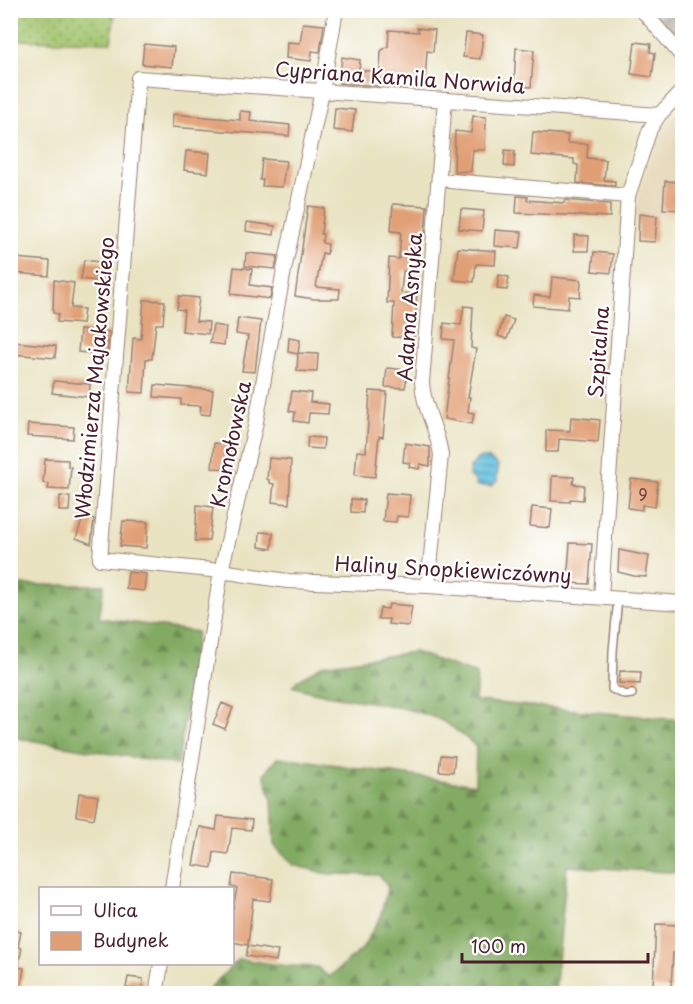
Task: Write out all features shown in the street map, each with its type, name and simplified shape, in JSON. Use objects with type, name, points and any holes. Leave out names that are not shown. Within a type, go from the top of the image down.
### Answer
[{"type":"street","name":"Kromołowska","points":[[172,887],[221,571],[255,427],[336,10]]},
{"type":"street","points":[[642,10],[682,56]]},
{"type":"street","name":"Cypriana Kamila Norwida","points":[[138,78],[659,115]]},
{"type":"street","name":"Włodzimierza Majakowskiego","points":[[138,78],[100,559],[221,571]]},
{"type":"street","name":"Szpitalna","points":[[601,597],[628,196],[646,138],[659,115],[682,91]]},
{"type":"street","name":"Adama Asnyka","points":[[428,586],[441,455],[423,398],[422,382],[445,100]]},
{"type":"street","points":[[450,182],[628,196]]},
{"type":"street","name":"Haliny Snopkiewiczówny","points":[[221,571],[287,580],[428,586],[682,603]]},
{"type":"street","points":[[156,993],[161,965]]},
{"type":"lane","points":[[618,598],[612,689],[625,695],[632,694]]},
{"type":"shaded area","points":[[651,11],[682,11],[682,45]]},
{"type":"shaded area","points":[[682,106],[682,217],[637,214],[641,189],[660,129]]},
{"type":"green space","points":[[11,10],[115,11],[111,42],[11,40]]},
{"type":"green space","points":[[11,585],[104,585],[99,618],[197,632],[178,765],[11,737]]},
{"type":"green space","points":[[414,652],[477,674],[475,701],[682,720],[682,873],[567,866],[555,993],[217,993],[210,988],[239,959],[288,966],[317,967],[329,977],[362,949],[380,918],[388,887],[379,875],[329,874],[293,865],[274,845],[272,800],[264,774],[277,758],[475,785],[476,746],[443,721],[402,708],[292,686],[302,677],[323,665]]},
{"type":"water","points":[[478,458],[488,458],[498,465],[497,481],[491,486],[477,486],[475,480],[469,476],[470,468]]},
{"type":"building","points":[[303,23],[324,25],[320,52],[312,51],[311,61],[286,58],[287,42],[300,43]]},
{"type":"building","points":[[417,28],[435,30],[433,52],[427,51],[425,82],[380,80],[380,78],[379,86],[339,83],[342,57],[360,60],[359,70],[380,72],[381,51],[388,46],[389,30],[419,32]]},
{"type":"building","points":[[466,33],[483,35],[480,59],[463,57]]},
{"type":"building","points":[[635,42],[651,44],[650,52],[655,53],[652,77],[631,74]]},
{"type":"building","points":[[144,44],[174,47],[172,67],[142,64]]},
{"type":"building","points":[[516,48],[534,50],[531,87],[514,86]]},
{"type":"building","points":[[335,108],[355,110],[352,132],[333,130]]},
{"type":"building","points":[[240,111],[251,112],[250,121],[290,125],[289,136],[172,127],[173,114],[240,120]]},
{"type":"building","points":[[473,116],[486,117],[485,150],[473,150],[471,171],[454,172],[455,131],[471,133]]},
{"type":"building","points":[[533,132],[568,135],[567,143],[588,144],[587,158],[606,160],[604,180],[615,181],[615,186],[577,183],[578,165],[574,164],[574,159],[531,155]]},
{"type":"building","points":[[505,150],[515,151],[514,167],[504,166]]},
{"type":"building","points":[[186,151],[210,153],[208,173],[184,170]]},
{"type":"building","points":[[262,159],[286,161],[282,187],[262,186],[263,180],[260,180]]},
{"type":"building","points":[[665,181],[682,182],[682,210],[663,209]]},
{"type":"building","points":[[517,196],[528,197],[527,200],[564,203],[565,200],[610,204],[610,217],[516,213]]},
{"type":"building","points":[[393,204],[427,206],[425,234],[421,233],[419,263],[411,262],[411,271],[403,271],[401,293],[417,294],[414,338],[392,337],[394,303],[387,303],[389,258],[399,259],[401,232],[391,231]]},
{"type":"building","points":[[308,206],[324,208],[322,243],[328,244],[327,254],[322,253],[316,287],[340,289],[339,299],[295,296]]},
{"type":"building","points":[[461,209],[484,211],[482,231],[459,229]]},
{"type":"building","points":[[639,214],[657,216],[655,242],[638,241]]},
{"type":"building","points":[[247,222],[275,226],[274,235],[246,231]]},
{"type":"building","points":[[495,230],[522,232],[520,248],[494,246]]},
{"type":"building","points":[[574,235],[589,236],[588,251],[574,251]]},
{"type":"building","points":[[458,248],[496,251],[495,265],[476,264],[474,282],[454,280]]},
{"type":"building","points":[[594,252],[613,254],[611,273],[592,271]]},
{"type":"building","points":[[246,253],[278,256],[275,269],[245,266]]},
{"type":"building","points":[[15,258],[50,261],[49,276],[14,273]]},
{"type":"building","points":[[84,260],[107,263],[104,282],[81,279]]},
{"type":"building","points":[[234,267],[252,269],[250,285],[272,288],[270,299],[231,294]]},
{"type":"building","points":[[499,275],[509,277],[507,290],[497,289]]},
{"type":"building","points":[[552,277],[581,280],[580,297],[569,296],[568,309],[533,306],[534,295],[550,297]]},
{"type":"building","points":[[54,280],[74,283],[71,308],[84,309],[82,324],[57,322],[58,314],[53,313]]},
{"type":"building","points":[[179,296],[199,298],[196,321],[209,322],[208,334],[182,331],[184,310],[177,309]]},
{"type":"building","points":[[144,300],[165,301],[163,324],[156,324],[152,359],[146,359],[144,393],[129,392],[133,338],[141,339]]},
{"type":"building","points":[[464,306],[473,307],[471,348],[476,349],[468,397],[470,397],[468,412],[474,413],[472,424],[444,419],[454,340],[443,339],[444,323],[461,325]]},
{"type":"building","points":[[504,317],[514,320],[507,339],[498,336]]},
{"type":"building","points":[[238,318],[261,321],[255,372],[242,371],[248,336],[236,334]]},
{"type":"building","points":[[213,325],[226,327],[224,345],[210,343]]},
{"type":"building","points":[[80,330],[109,332],[107,355],[78,352]]},
{"type":"building","points":[[289,338],[300,340],[298,354],[288,352]]},
{"type":"building","points":[[14,342],[56,346],[55,358],[13,354]]},
{"type":"building","points":[[298,353],[318,354],[317,372],[297,371]]},
{"type":"building","points":[[387,368],[408,370],[405,388],[385,387]]},
{"type":"building","points":[[54,381],[90,384],[89,397],[52,393]]},
{"type":"building","points":[[155,385],[213,390],[210,415],[200,414],[201,406],[181,405],[181,399],[154,397]]},
{"type":"building","points":[[292,391],[311,393],[310,402],[329,404],[328,414],[309,413],[308,423],[294,421],[295,412],[289,411]]},
{"type":"building","points":[[370,391],[387,392],[383,437],[379,436],[375,477],[355,475],[357,451],[366,452]]},
{"type":"building","points":[[571,417],[600,420],[598,442],[559,439],[558,452],[546,452],[546,430],[570,431]]},
{"type":"building","points":[[28,424],[74,427],[73,439],[27,436]]},
{"type":"building","points":[[308,437],[324,438],[323,449],[307,448]]},
{"type":"building","points":[[214,443],[235,445],[233,469],[212,468]]},
{"type":"building","points":[[405,443],[430,447],[430,466],[420,464],[419,469],[409,467],[410,463],[403,462]]},
{"type":"building","points":[[269,458],[291,460],[289,504],[272,502],[274,484],[269,483],[267,479]]},
{"type":"building","points":[[45,459],[68,460],[68,467],[71,467],[69,490],[48,489],[49,484],[43,483]]},
{"type":"building","points":[[552,476],[574,477],[573,484],[584,485],[583,500],[551,501]]},
{"type":"building","points":[[631,479],[658,482],[655,507],[642,505],[642,510],[628,508]]},
{"type":"building","points":[[386,493],[410,495],[408,517],[397,516],[396,522],[383,521]]},
{"type":"building","points":[[60,496],[70,497],[69,511],[59,511]]},
{"type":"building","points":[[351,499],[364,500],[363,513],[351,512]]},
{"type":"building","points":[[197,505],[213,507],[209,541],[195,541]]},
{"type":"building","points":[[532,507],[552,509],[550,528],[530,526]]},
{"type":"building","points":[[84,515],[94,519],[91,544],[76,538]]},
{"type":"building","points":[[123,521],[148,522],[146,548],[120,546]]},
{"type":"building","points":[[260,532],[273,533],[272,549],[259,547]]},
{"type":"building","points":[[570,543],[592,544],[589,584],[567,583]]},
{"type":"building","points":[[619,550],[649,556],[646,577],[618,572]]},
{"type":"building","points":[[128,572],[146,574],[144,591],[126,589]]},
{"type":"building","points":[[389,604],[412,606],[409,626],[388,624],[389,619],[378,619],[380,608],[388,609]]},
{"type":"building","points":[[620,671],[641,672],[640,684],[619,683]]},
{"type":"building","points":[[222,703],[233,708],[225,729],[213,724]]},
{"type":"building","points":[[441,755],[455,756],[453,772],[439,771]]},
{"type":"building","points":[[79,793],[98,796],[94,819],[76,816]]},
{"type":"building","points":[[218,816],[252,820],[251,830],[232,828],[228,854],[214,852],[212,868],[193,865],[200,827],[216,830]]},
{"type":"building","points":[[233,874],[273,879],[270,901],[253,899],[248,945],[234,942],[234,902],[237,888],[231,887]]},
{"type":"building","points":[[656,924],[678,925],[677,932],[680,932],[676,953],[673,953],[671,989],[653,987]]},
{"type":"building","points":[[10,930],[21,932],[18,947],[22,948],[18,967],[24,968],[20,993],[10,993]]},
{"type":"building","points":[[248,946],[278,951],[276,961],[246,956]]},
{"type":"building","points":[[128,977],[143,979],[142,990],[126,988]]}]
